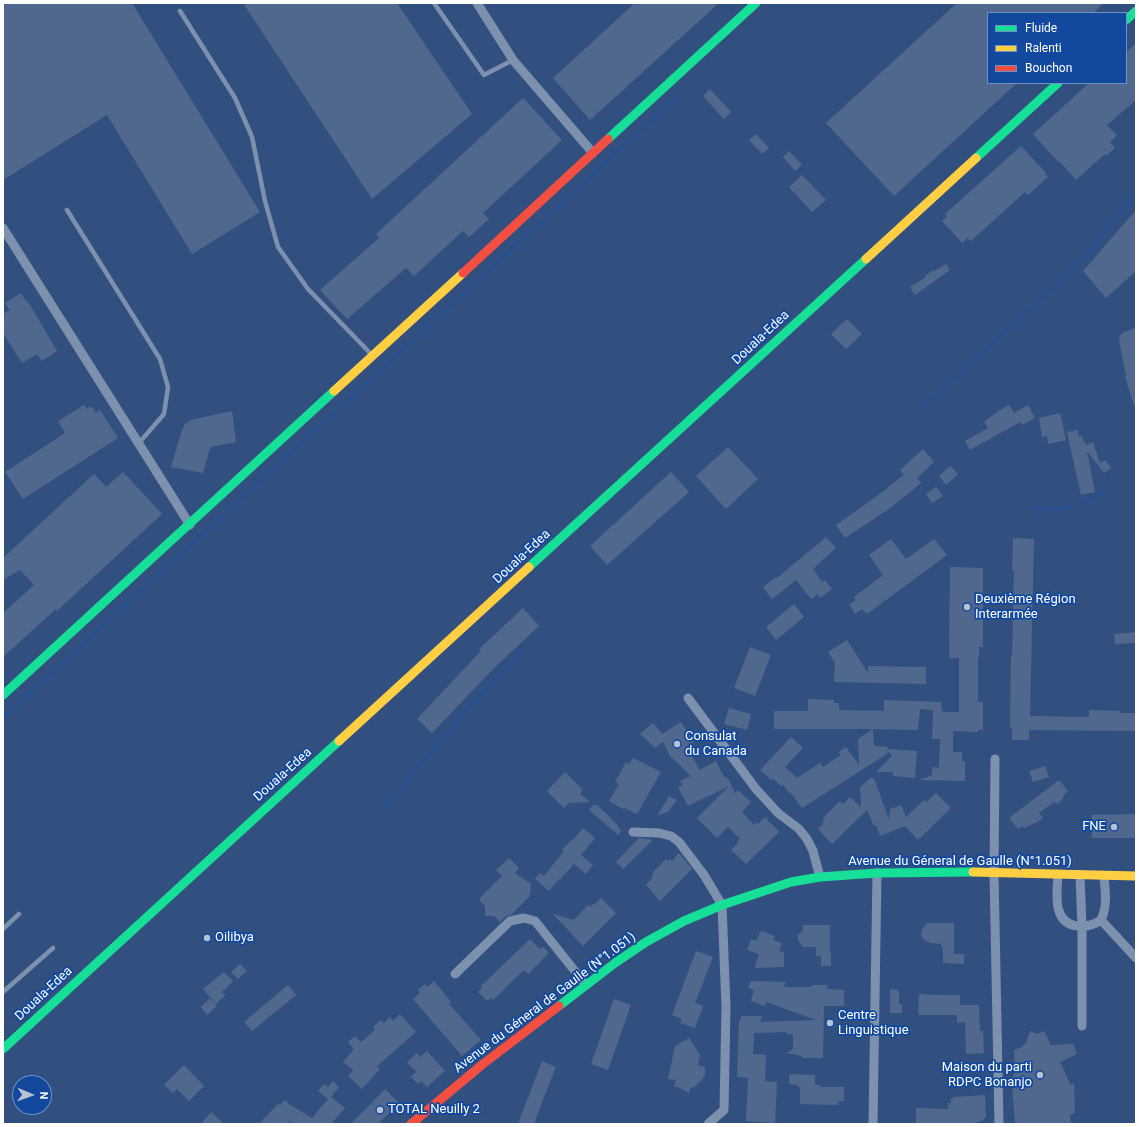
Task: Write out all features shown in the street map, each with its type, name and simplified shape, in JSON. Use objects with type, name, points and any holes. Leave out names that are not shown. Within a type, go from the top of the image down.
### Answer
[{"type":"main road","points":[[3,695],[190,525],[756,3]]},
{"type":"main road","points":[[1127,19],[1136,11]]},
{"type":"main road","name":"Douala-Edea","points":[[3,1049],[1057,84]]},
{"type":"main road","name":"Avenue du Géneral de Gaulle (N°1.051)","points":[[411,1124],[483,1064],[616,963],[646,942],[684,921],[722,905],[791,882],[820,877],[877,873],[940,872],[1136,876]]},
{"type":"street","points":[[477,3],[513,60],[593,153]]},
{"type":"street","points":[[3,228],[190,525]]},
{"type":"street","points":[[688,698],[756,789],[778,813],[799,829],[807,839],[813,851],[820,877]]},
{"type":"street","points":[[995,759],[994,873],[999,1124]]},
{"type":"street","points":[[633,832],[660,833],[671,836],[679,842],[704,875],[722,905],[726,1007],[724,1110],[708,1124]]},
{"type":"street","points":[[873,1124],[877,873]]},
{"type":"street","points":[[1058,874],[1056,898],[1058,910],[1062,919],[1067,924],[1082,927],[1089,926],[1101,920],[1105,912],[1106,902],[1104,876]]},
{"type":"street","points":[[1080,875],[1082,927],[1082,1026]]},
{"type":"street","points":[[455,974],[510,921],[524,918],[535,921],[586,985]]},
{"type":"street","points":[[1101,920],[1136,958]]},
{"type":"lane","points":[[434,3],[484,75],[513,60]]},
{"type":"lane","points":[[180,11],[235,98],[252,137],[265,201],[278,247],[308,289],[373,356]]},
{"type":"lane","points":[[66,210],[160,359],[168,387],[164,414],[139,443]]},
{"type":"lane","points":[[3,929],[19,914]]},
{"type":"lane","points":[[3,992],[53,948]]},
{"type":"building","points":[[3,3],[132,3],[260,212],[192,254],[107,115],[3,180]]},
{"type":"building","points":[[243,3],[397,3],[472,114],[372,199]]},
{"type":"building","points":[[635,3],[719,3],[590,120],[553,78]]},
{"type":"building","points":[[957,3],[1104,3],[1094,12],[987,12],[987,84],[1016,84],[894,196],[826,123]]},
{"type":"building","points":[[1136,43],[1136,100],[1107,125],[1117,135],[1110,142],[1115,148],[1106,156],[1105,154],[1076,180],[1033,134],[1088,84],[1127,84],[1127,51]]},
{"type":"building","points":[[710,89],[731,112],[724,119],[703,96]]},
{"type":"building","points":[[523,98],[562,140],[483,213],[489,219],[469,237],[463,231],[414,276],[406,268],[347,319],[320,290],[379,238],[376,234]]},
{"type":"building","points":[[756,134],[769,148],[762,154],[749,140]]},
{"type":"building","points":[[1021,146],[1048,177],[1028,195],[1025,192],[971,241],[967,238],[962,243],[942,221],[947,216],[945,214]]},
{"type":"building","points":[[789,151],[802,165],[795,171],[783,157]]},
{"type":"building","points":[[802,175],[826,200],[812,212],[789,187]]},
{"type":"building","points":[[1136,210],[1136,271],[1106,298],[1083,271]]},
{"type":"building","points":[[946,264],[950,270],[915,295],[910,287],[926,277],[925,276],[933,270],[934,271]]},
{"type":"building","points":[[21,293],[26,301],[27,300],[57,351],[42,361],[37,354],[22,363],[3,333],[3,314],[10,310],[5,303]]},
{"type":"building","points":[[847,319],[862,334],[846,349],[831,334]]},
{"type":"building","points":[[1136,328],[1136,405],[1134,405],[1125,377],[1119,340],[1120,335],[1124,332]]},
{"type":"building","points":[[84,405],[87,409],[91,406],[96,413],[100,410],[118,438],[23,499],[5,472],[65,433],[58,421]]},
{"type":"building","points":[[1009,405],[1014,413],[1028,405],[1035,418],[1022,425],[1020,422],[970,450],[965,441],[988,428],[984,422]]},
{"type":"building","points":[[232,411],[236,442],[210,448],[203,473],[171,467],[185,424],[191,420]]},
{"type":"building","points":[[1060,413],[1066,440],[1048,444],[1047,436],[1042,437],[1039,418]]},
{"type":"building","points":[[1078,430],[1079,437],[1082,436],[1086,445],[1093,442],[1100,463],[1105,460],[1111,468],[1104,473],[1087,451],[1095,492],[1081,495],[1067,432]]},
{"type":"building","points":[[728,447],[758,479],[726,509],[696,476]]},
{"type":"building","points":[[923,449],[934,462],[917,478],[921,483],[889,509],[845,538],[836,525],[904,475],[900,470]]},
{"type":"building","points":[[950,466],[958,474],[946,485],[939,476]]},
{"type":"building","points":[[123,472],[162,514],[57,611],[56,609],[3,657],[3,613],[34,585],[20,570],[3,580],[3,558],[94,474],[106,487]]},
{"type":"building","points":[[671,472],[689,492],[607,565],[590,546]]},
{"type":"building","points":[[936,487],[943,496],[932,503],[926,494]]},
{"type":"building","points":[[826,537],[836,548],[813,569],[822,582],[825,580],[832,589],[820,598],[818,594],[811,599],[796,580],[772,599],[763,587],[776,577],[777,578]]},
{"type":"building","points":[[1013,538],[1034,539],[1030,716],[1089,717],[1089,710],[1136,713],[1136,731],[1029,730],[1029,740],[1012,740],[1012,728],[1010,728],[1014,570],[1012,570]]},
{"type":"building","points":[[891,539],[906,559],[934,539],[947,555],[867,614],[862,609],[855,614],[849,604],[856,600],[854,597],[883,575],[869,555]]},
{"type":"building","points":[[950,567],[983,568],[983,647],[979,647],[978,657],[978,702],[983,702],[983,730],[978,730],[978,732],[953,731],[953,752],[962,752],[962,761],[965,761],[965,781],[920,780],[932,775],[932,767],[939,768],[940,739],[932,739],[933,710],[920,709],[918,730],[774,729],[774,711],[808,711],[808,699],[834,700],[834,703],[839,703],[839,710],[884,711],[884,700],[941,702],[942,712],[959,712],[959,658],[949,658]]},
{"type":"building","points":[[794,604],[804,617],[776,640],[766,627]]},
{"type":"building","points":[[523,608],[539,626],[493,669],[432,733],[417,719],[481,651],[479,649]]},
{"type":"building","points":[[1136,632],[1136,643],[1115,644],[1114,634]]},
{"type":"building","points":[[847,640],[868,673],[868,666],[926,667],[926,684],[834,682],[835,663],[828,652]]},
{"type":"building","points":[[750,647],[771,655],[755,696],[734,688]]},
{"type":"building","points":[[729,708],[751,714],[747,730],[724,724]]},
{"type":"building","points":[[681,722],[694,742],[686,747],[700,770],[716,761],[724,777],[728,778],[735,793],[738,790],[751,802],[742,812],[754,825],[756,822],[758,824],[765,817],[779,832],[746,864],[731,850],[740,839],[728,827],[717,838],[697,818],[729,786],[688,806],[678,787],[683,785],[680,781],[691,776],[670,756],[663,742],[655,748],[640,734],[653,723],[662,734]]},
{"type":"building","points":[[873,729],[874,746],[888,747],[887,749],[917,751],[915,778],[893,776],[893,772],[876,772],[892,756],[887,750],[887,754],[802,808],[783,785],[781,786],[773,779],[771,780],[760,770],[791,737],[803,748],[785,767],[797,778],[820,763],[823,767],[841,755],[838,752],[846,747],[859,765],[858,739]]},
{"type":"building","points":[[633,758],[661,772],[637,814],[624,808],[623,809],[609,801],[619,784],[615,782],[626,762],[629,764]]},
{"type":"building","points":[[1045,766],[1049,777],[1033,782],[1029,771]]},
{"type":"building","points":[[565,772],[583,790],[580,794],[590,802],[569,803],[564,808],[547,791]]},
{"type":"building","points":[[870,778],[874,778],[889,820],[890,809],[901,805],[906,817],[924,800],[926,802],[936,793],[951,808],[918,840],[905,826],[880,836],[876,825],[874,826],[867,810],[832,844],[818,829],[824,823],[822,822],[825,819],[823,818],[840,801],[843,804],[850,797],[861,807],[860,788]]},
{"type":"building","points":[[1059,780],[1068,791],[1063,795],[1064,797],[1058,804],[1054,802],[1039,813],[1043,818],[1036,823],[1024,828],[1023,826],[1018,829],[1009,818]]},
{"type":"building","points":[[669,796],[677,800],[669,811],[657,816]]},
{"type":"building","points":[[593,805],[597,805],[618,826],[621,831],[618,835],[589,810]]},
{"type":"building","name":"FNE","points":[[1136,814],[1136,838],[1092,838],[1092,815]]},
{"type":"building","points":[[583,828],[595,838],[581,855],[593,865],[586,874],[574,864],[549,891],[535,879],[540,873],[544,876],[564,851],[562,850]]},
{"type":"building","points":[[639,838],[650,839],[652,841],[623,869],[616,862]]},
{"type":"building","points":[[679,853],[692,869],[660,901],[646,885],[654,875],[652,873],[666,859],[668,861],[670,859],[672,861]]},
{"type":"building","points":[[509,858],[519,868],[515,873],[531,884],[530,896],[511,915],[506,916],[500,922],[494,916],[485,916],[485,906],[480,901],[480,898],[502,876],[496,870]]},
{"type":"building","points":[[601,898],[616,913],[583,946],[553,914],[574,920],[588,905],[590,907],[593,904],[594,905]]},
{"type":"building","points":[[927,923],[954,923],[954,954],[964,954],[964,964],[943,963],[943,947],[941,947],[941,944],[930,943],[921,936],[922,930]]},
{"type":"building","points":[[803,925],[830,925],[831,966],[821,966],[821,956],[816,956],[816,947],[803,947],[798,940],[798,935],[803,930]]},
{"type":"building","points":[[761,931],[775,936],[773,940],[782,943],[779,951],[784,952],[784,967],[755,968],[759,954],[747,950],[751,939],[756,941]]},
{"type":"building","points":[[530,939],[540,949],[543,947],[549,953],[528,974],[524,970],[493,1000],[491,998],[487,1001],[478,992],[482,988],[481,986]]},
{"type":"building","points":[[696,951],[713,957],[695,1003],[703,1006],[695,1028],[680,1023],[682,1019],[672,1015]]},
{"type":"building","points":[[240,964],[247,971],[238,979],[231,972]]},
{"type":"building","points":[[224,972],[233,981],[222,992],[225,995],[216,1004],[203,989]]},
{"type":"building","points":[[434,981],[451,1002],[449,1004],[481,1040],[462,1056],[413,999],[420,993],[418,990],[425,984],[427,987]]},
{"type":"building","points":[[751,981],[786,982],[784,987],[811,987],[812,985],[827,985],[827,989],[844,990],[844,1006],[824,1006],[823,1058],[802,1058],[802,1056],[787,1053],[793,1049],[793,1034],[787,1034],[787,1032],[754,1033],[753,1054],[766,1055],[765,1081],[777,1082],[775,1123],[746,1121],[748,1078],[737,1077],[739,1020],[741,1020],[741,1016],[762,1016],[760,1022],[816,1020],[766,1002],[765,1006],[751,1001],[754,990],[748,988]]},
{"type":"building","points":[[288,985],[296,995],[252,1031],[244,1022]]},
{"type":"building","points":[[890,989],[898,990],[899,992],[899,1004],[902,1004],[902,1013],[890,1013]]},
{"type":"building","points":[[919,994],[960,995],[960,1005],[979,1005],[980,1031],[983,1031],[984,1053],[966,1054],[965,1022],[957,1023],[957,1015],[918,1015]]},
{"type":"building","points":[[210,998],[217,1006],[207,1015],[201,1007]]},
{"type":"building","points":[[614,999],[631,1005],[608,1070],[591,1064]]},
{"type":"building","points":[[400,1014],[416,1032],[377,1066],[380,1069],[362,1089],[348,1076],[353,1070],[343,1062],[354,1049],[348,1042],[355,1036],[361,1042],[375,1030],[373,1027],[381,1020],[384,1023],[390,1017],[393,1021]]},
{"type":"building","name":"Maison du parti RDPC Bonanjo","points":[[1030,1031],[1037,1034],[1044,1031],[1051,1045],[1073,1044],[1077,1054],[1060,1062],[1071,1085],[1074,1083],[1075,1113],[1070,1115],[1071,1124],[1015,1124],[1012,1085],[1010,1085],[1015,1071],[1014,1050],[1022,1047],[1026,1043]]},
{"type":"building","points":[[689,1038],[700,1055],[698,1065],[705,1067],[705,1075],[702,1081],[700,1081],[695,1087],[690,1088],[689,1093],[678,1087],[674,1087],[676,1080],[668,1079],[675,1046]]},
{"type":"building","points":[[427,1051],[445,1071],[427,1087],[421,1081],[418,1084],[411,1077],[416,1072],[407,1062],[417,1053],[420,1057]]},
{"type":"building","points":[[542,1061],[556,1067],[534,1124],[518,1124]]},
{"type":"building","points":[[184,1065],[204,1086],[189,1101],[177,1089],[173,1093],[164,1085]]},
{"type":"building","points":[[789,1074],[815,1075],[815,1085],[820,1085],[820,1087],[844,1087],[844,1101],[838,1101],[838,1105],[800,1104],[800,1087],[798,1087],[798,1085],[789,1084]]},
{"type":"building","points":[[333,1081],[339,1087],[331,1097],[345,1108],[331,1124],[294,1124],[290,1121],[288,1124],[259,1124],[278,1104],[280,1105],[285,1100],[312,1118],[328,1099],[318,1091],[324,1084],[328,1087]]},
{"type":"building","points":[[385,1089],[399,1103],[378,1124],[351,1124]]},
{"type":"building","points":[[985,1095],[986,1118],[984,1118],[984,1120],[972,1124],[916,1124],[916,1108],[948,1109],[948,1103],[951,1103],[951,1099],[953,1099],[953,1097]]},
{"type":"building","points":[[211,1112],[224,1124],[201,1124]]},
{"type":"waterway","points":[[3,718],[678,96]]},
{"type":"waterway","points":[[921,409],[1078,265],[1136,193]]},
{"type":"waterway","points":[[1081,505],[1104,491]]},
{"type":"waterway","points":[[1034,520],[1035,509],[1073,507]]},
{"type":"waterway","points":[[383,809],[488,686],[524,650]]},
{"type":"traffic: fast","points":[[608,139],[756,3]]},
{"type":"traffic: fast","points":[[1127,19],[1136,11]]},
{"type":"traffic: fast","points":[[976,158],[1057,84]]},
{"type":"traffic: fast","points":[[529,567],[866,259]]},
{"type":"traffic: fast","points":[[3,695],[334,391]]},
{"type":"traffic: fast","points":[[3,1049],[339,741]]},
{"type":"traffic: fast","points":[[559,1006],[615,963],[646,942],[684,921],[722,905],[791,882],[820,877],[877,873],[973,872]]},
{"type":"traffic: slow","points":[[866,259],[976,158]]},
{"type":"traffic: slow","points":[[334,391],[463,273]]},
{"type":"traffic: slow","points":[[339,741],[529,567]]},
{"type":"traffic: slow","points":[[973,872],[1136,876]]},
{"type":"traffic: jam","points":[[463,273],[608,139]]},
{"type":"traffic: jam","points":[[411,1124],[483,1064],[559,1006]]},
{"type":"place","name":"Deuxième Région Interarmée","points":[[967,607]]},
{"type":"place","name":"Consulat du Canada","points":[[677,744]]},
{"type":"place","name":"FNE","points":[[1114,827]]},
{"type":"place","name":"Oilibya","points":[[207,938]]},
{"type":"place","name":"Centre Linguistique","points":[[830,1023]]},
{"type":"place","name":"Maison du parti RDPC Bonanjo","points":[[1040,1075]]},
{"type":"place","name":"TOTAL Neuilly 2","points":[[380,1110]]}]
